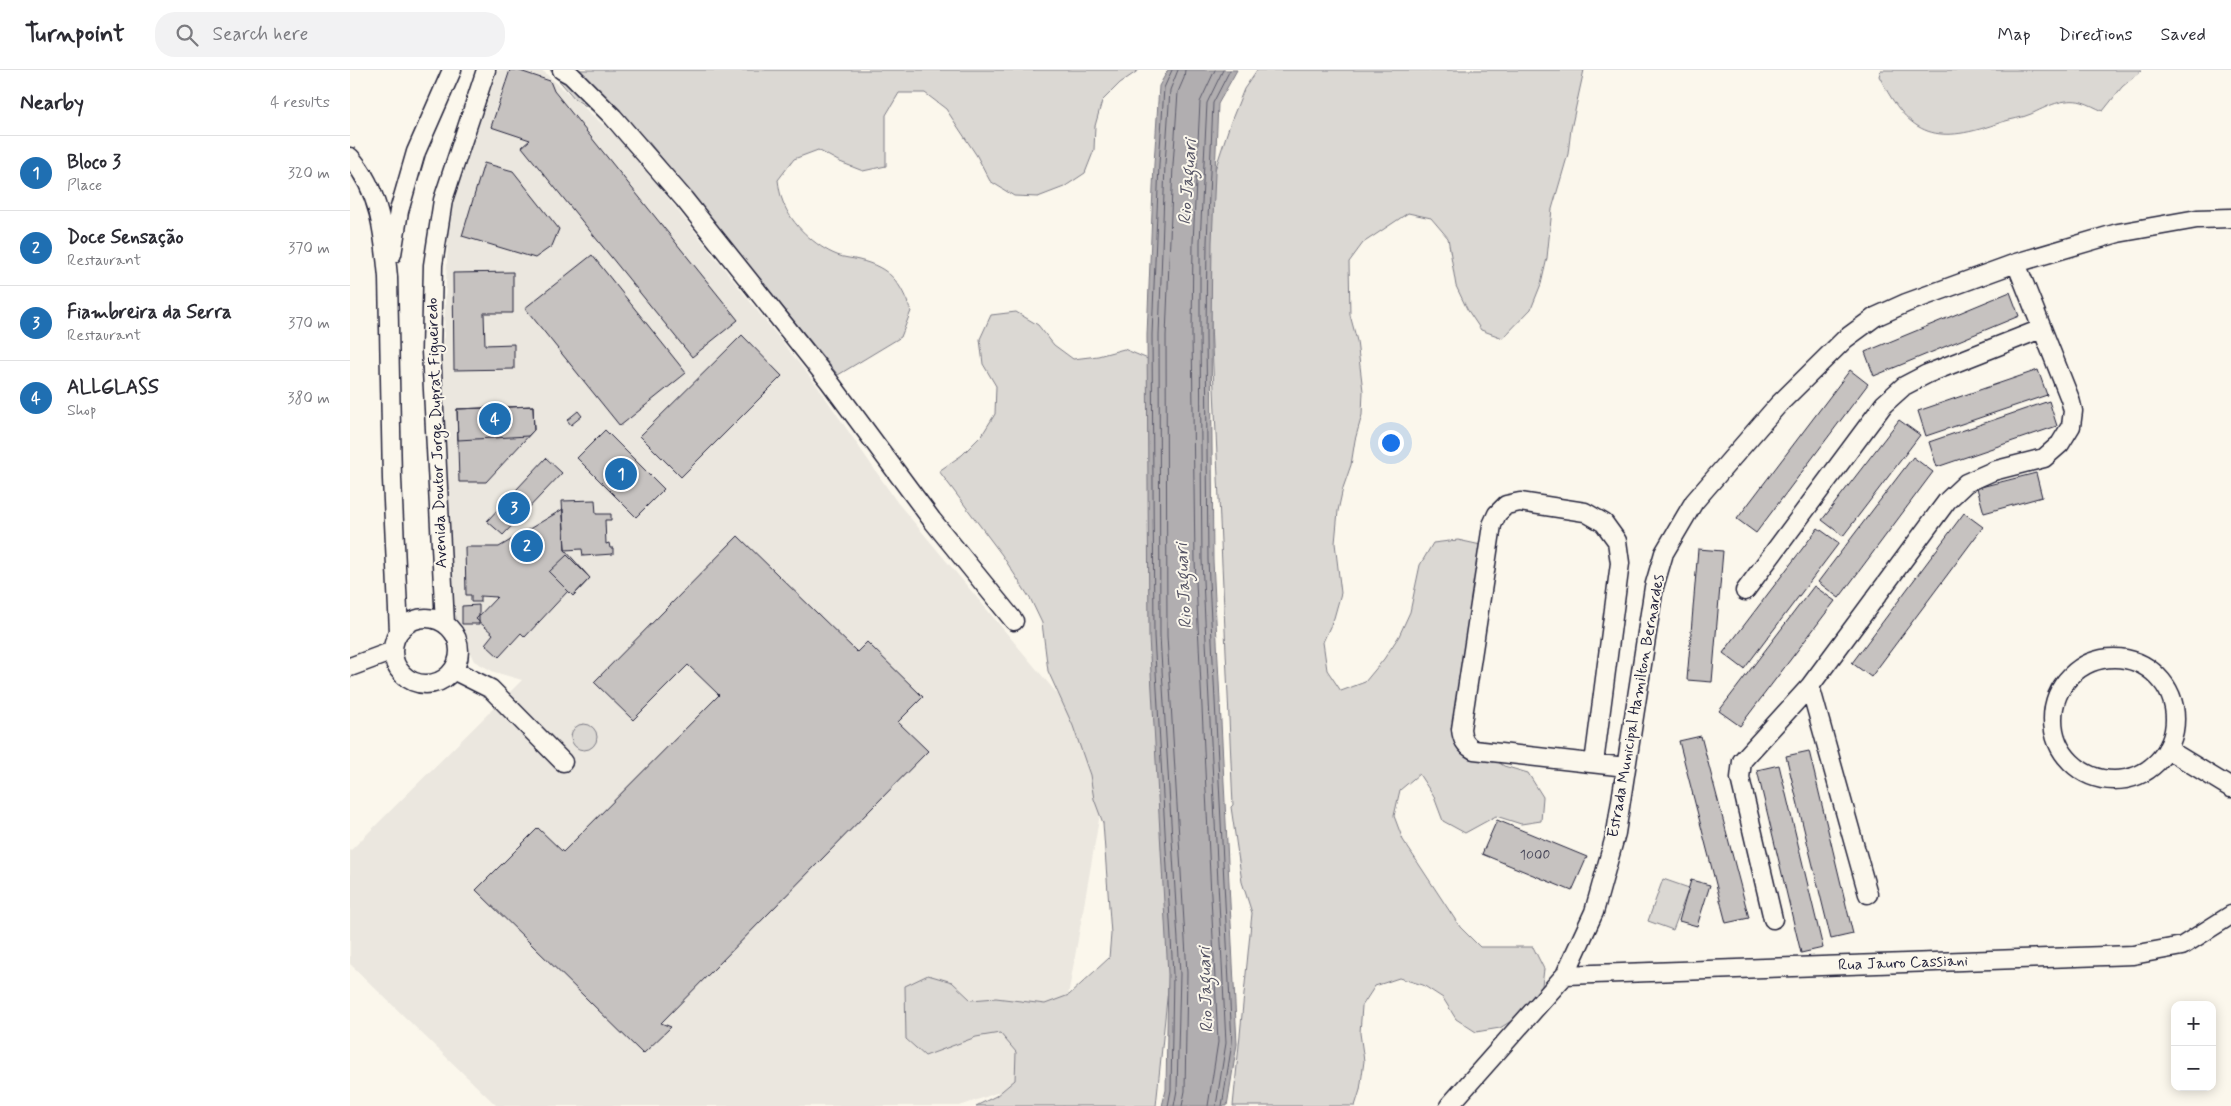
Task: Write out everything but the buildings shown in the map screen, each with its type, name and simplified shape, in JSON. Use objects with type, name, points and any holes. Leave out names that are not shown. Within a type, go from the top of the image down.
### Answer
[{"type":"street","points":[[388,277],[399,211],[416,152],[452,70]]},
{"type":"street","name":"Avenida Doutor Jorge Duprat Figueiredo","points":[[445,624],[431,351],[433,265],[443,200],[486,70]]},
{"type":"street","points":[[562,70],[571,75],[613,117],[684,199],[829,381],[932,520],[1014,621]]},
{"type":"street","points":[[350,157],[356,163],[372,192],[383,223],[388,277],[392,479],[399,632]]},
{"type":"street","name":"Estrada Municipal Hamilton Bernardes","points":[[1449,1106],[1565,975],[1594,912],[1616,833],[1654,587],[1664,553],[1694,502],[1778,405],[1845,339],[1875,317],[1906,303],[2016,262],[2118,233],[2197,220],[2231,218]]},
{"type":"street","points":[[1773,919],[1740,778],[1742,761],[1810,686],[1947,501],[1966,483],[1993,471],[2044,458],[2060,444],[2071,426],[2073,411],[2070,399],[2016,262]]},
{"type":"street","points":[[1745,591],[1884,404],[1904,386],[1927,374],[2041,328]]},
{"type":"street","points":[[1594,763],[1620,563],[1617,541],[1604,523],[1585,512],[1520,502],[1506,505],[1497,514],[1492,525],[1461,729],[1462,738],[1467,746],[1474,750],[1626,767]]},
{"type":"street","points":[[421,619],[436,620],[445,624],[453,631],[458,640],[458,656],[453,670],[437,682],[426,684],[416,683],[407,678],[395,662],[393,652],[394,641],[399,632],[406,625],[421,619]]},
{"type":"street","points":[[350,667],[393,652]]},
{"type":"street","points":[[2115,658],[2133,661],[2149,669],[2162,681],[2171,697],[2175,714],[2174,732],[2167,749],[2154,765],[2137,776],[2118,780],[2097,778],[2079,770],[2064,756],[2055,738],[2053,718],[2057,698],[2067,680],[2089,664],[2115,658]]},
{"type":"street","points":[[453,670],[491,689],[563,762]]},
{"type":"street","points":[[1810,686],[1868,894]]},
{"type":"street","points":[[2167,749],[2231,788]]},
{"type":"street","name":"Rua Jauro Cassiani","points":[[1565,975],[2132,955],[2182,946],[2231,914]]},
{"type":"shaded area","points":[[498,70],[539,70],[544,72],[626,145],[818,387],[897,502],[1110,757],[1067,1002],[1033,1080],[960,1106],[497,1106],[350,964],[350,851],[522,680],[494,672],[474,661],[453,617],[442,381],[449,211]]},
{"type":"shaded area","points":[[550,70],[1139,70],[1120,83],[1102,101],[1095,126],[1094,150],[1085,173],[1064,187],[1038,197],[1014,196],[990,181],[977,156],[946,109],[925,93],[899,93],[886,115],[886,166],[863,171],[840,162],[818,150],[794,159],[778,180],[782,199],[798,226],[813,241],[829,251],[840,256],[870,263],[887,272],[903,292],[911,311],[901,337],[838,375],[648,141],[620,122],[595,112],[575,99]]},
{"type":"shaded area","points":[[1257,70],[1584,70],[1571,129],[1568,154],[1552,209],[1547,258],[1541,284],[1531,309],[1503,338],[1481,330],[1467,309],[1456,286],[1448,238],[1431,218],[1408,213],[1363,243],[1349,262],[1350,315],[1357,341],[1363,391],[1362,415],[1338,511],[1335,543],[1341,593],[1334,618],[1323,642],[1327,670],[1341,691],[1365,682],[1384,659],[1399,636],[1410,612],[1420,565],[1433,543],[1458,540],[1481,545],[1465,740],[1504,766],[1528,773],[1543,797],[1541,821],[1521,824],[1496,816],[1465,833],[1443,821],[1434,797],[1419,774],[1400,790],[1394,816],[1403,840],[1460,927],[1480,947],[1533,947],[1544,969],[1541,994],[1521,1015],[1500,1028],[1476,1032],[1456,1019],[1443,998],[1423,985],[1399,978],[1375,986],[1362,1006],[1360,1033],[1364,1061],[1360,1090],[1355,1106],[1233,1106],[1252,913],[1242,882],[1231,807],[1233,805],[1206,214],[1211,182],[1230,124],[1244,89]]},
{"type":"shaded area","points":[[1881,70],[2142,70],[2122,87],[2103,111],[2082,102],[2062,102],[2028,115],[1979,129],[1943,134],[1928,131],[1915,124],[1903,113],[1879,76]]},
{"type":"shaded area","points":[[1016,312],[1038,325],[1054,345],[1073,359],[1098,356],[1124,349],[1148,359],[1181,862],[1156,1106],[976,1106],[996,1096],[1015,1080],[1016,1052],[1000,1033],[976,1037],[925,1056],[906,1039],[905,986],[928,975],[952,982],[971,1000],[996,998],[1045,1004],[1069,995],[1109,958],[1111,934],[1103,823],[1094,799],[1090,775],[1073,726],[1048,671],[1042,623],[1031,600],[1002,555],[939,471],[962,455],[982,435],[995,414],[996,386],[983,364],[980,339],[991,315]]},
{"type":"shaded area","points":[[584,724],[593,728],[597,737],[593,746],[584,750],[575,746],[571,737],[575,728]]},
{"type":"shaded area","points":[[1663,879],[1689,888],[1673,930],[1648,921]]},
{"type":"water","name":"Rio Jaguari","points":[[1168,70],[1237,70],[1218,104],[1212,242],[1211,333],[1213,560],[1237,1044],[1227,1106],[1162,1106],[1166,1090],[1168,974],[1149,637],[1147,335],[1159,86]]},
{"type":"place","name":"ALLGLASS","points":[[495,419]]},
{"type":"place","name":"Bloco 3","points":[[621,474]]},
{"type":"place","name":"Fiambreira da Serra","points":[[514,508]]},
{"type":"place","name":"Doce Sensação","points":[[527,546]]}]
